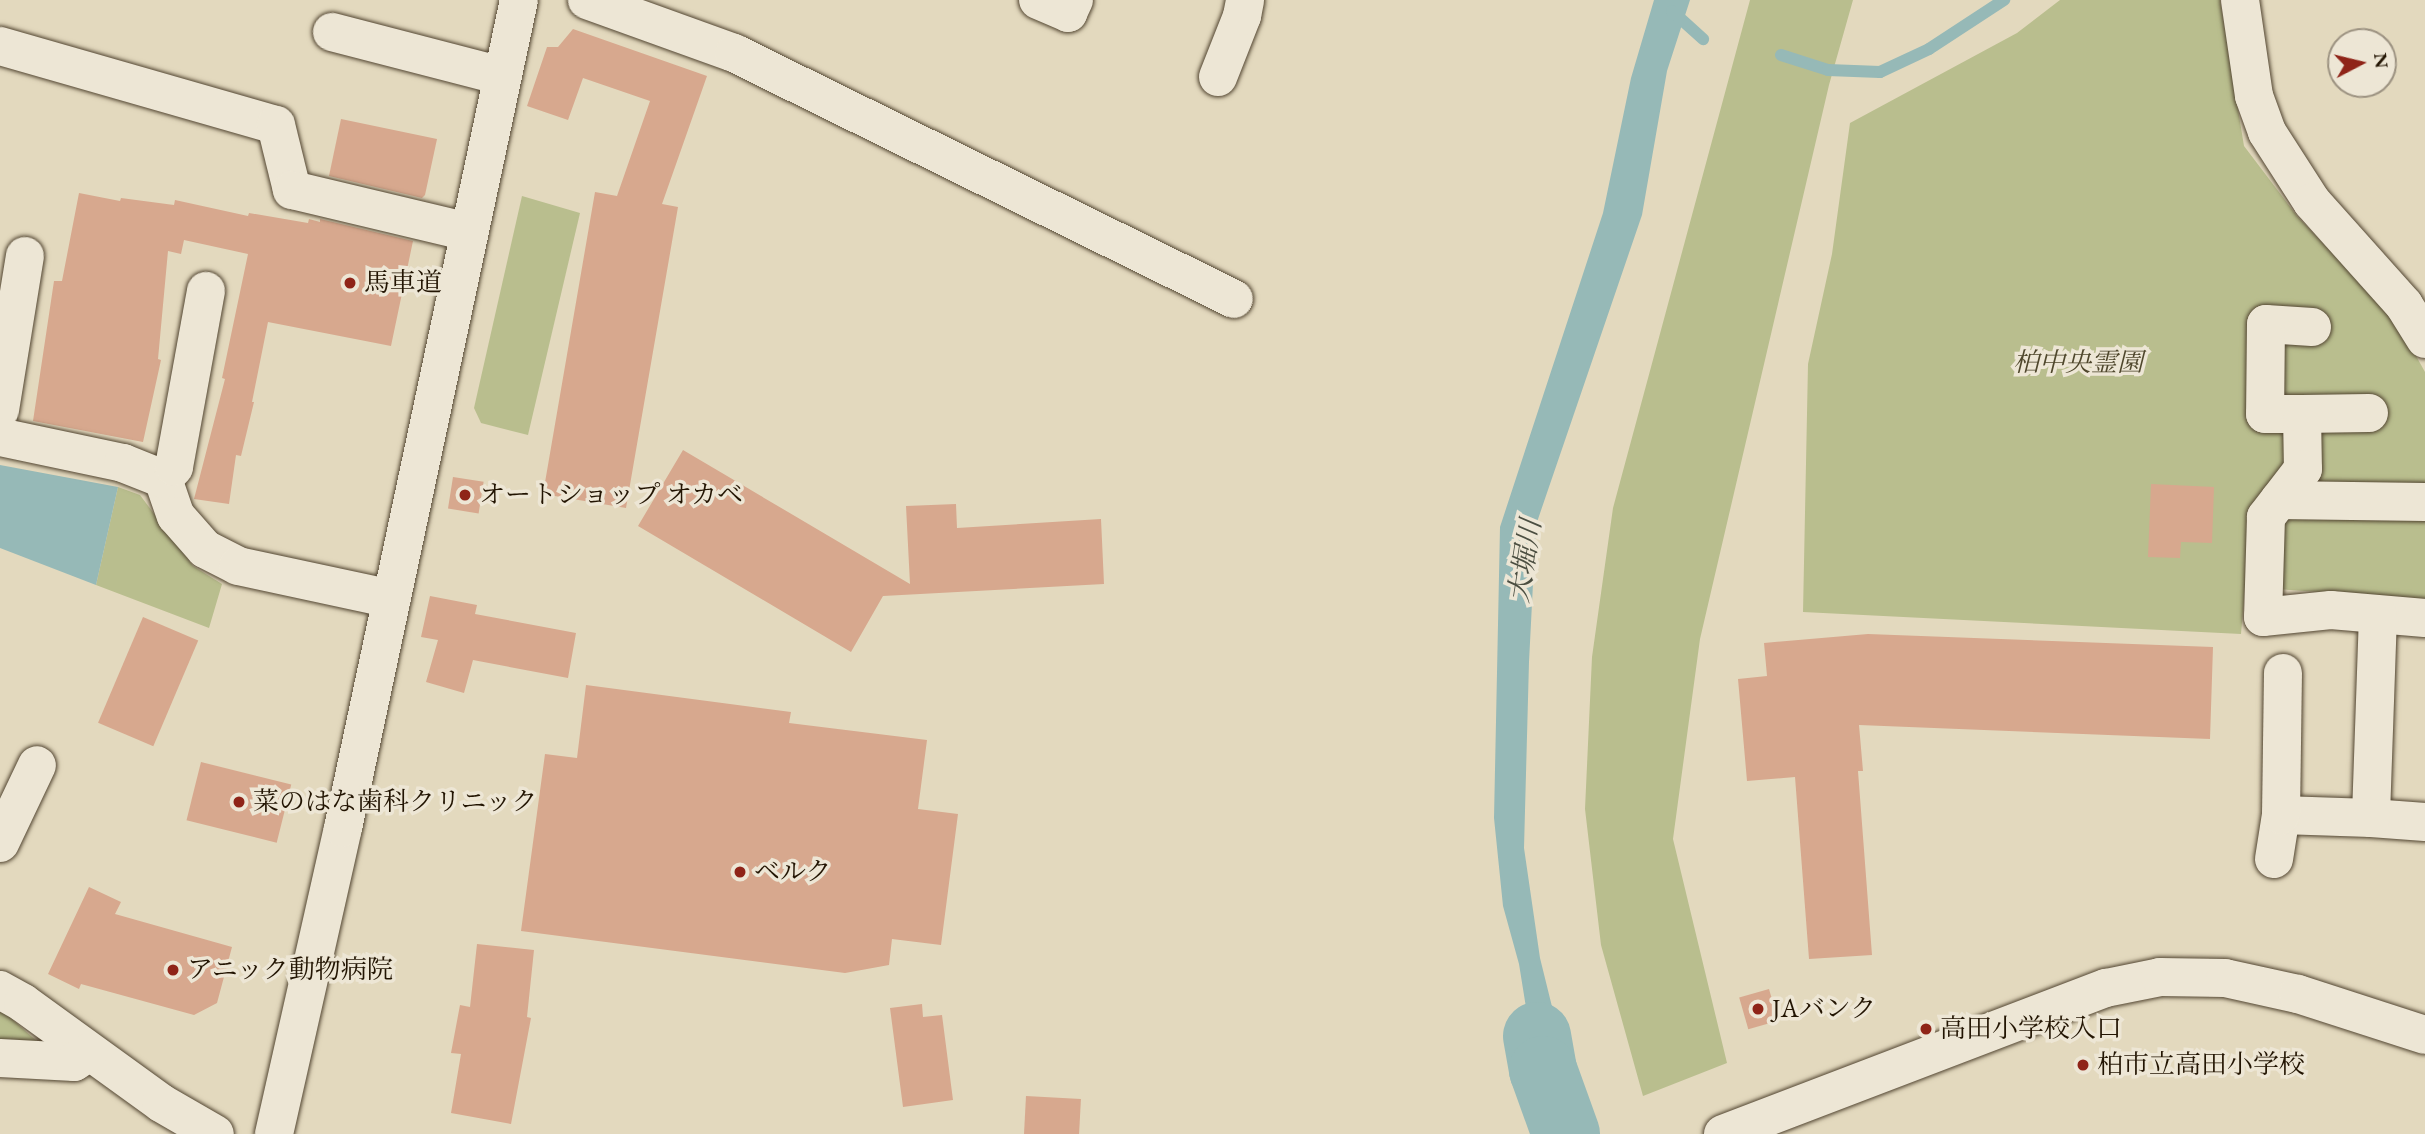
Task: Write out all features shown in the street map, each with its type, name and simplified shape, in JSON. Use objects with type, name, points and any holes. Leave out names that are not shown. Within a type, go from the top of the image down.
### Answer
[{"type":"street","points":[[274,1134],[392,599],[519,0]]},
{"type":"street","points":[[587,0],[734,53],[1234,299]]},
{"type":"street","points":[[1038,0],[1068,13],[1074,0]]},
{"type":"street","points":[[1218,77],[1242,16],[1245,0]]},
{"type":"street","points":[[2240,0],[2254,96],[2267,132],[2312,202],[2404,305],[2425,340]]},
{"type":"street","points":[[332,32],[502,76]]},
{"type":"street","points":[[0,46],[275,125],[292,190],[468,232]]},
{"type":"street","points":[[0,411],[25,256]]},
{"type":"street","points":[[163,479],[174,467],[206,291]]},
{"type":"street","points":[[2312,327],[2266,324],[2265,414],[2369,413]]},
{"type":"street","points":[[2302,414],[2303,469],[2266,517],[2263,617],[2331,611],[2425,618]]},
{"type":"street","points":[[0,438],[123,463],[163,479],[176,516],[205,549],[238,566],[392,599]]},
{"type":"street","points":[[2280,500],[2425,502]]},
{"type":"street","points":[[2371,818],[2378,615]]},
{"type":"street","points":[[2274,859],[2281,815],[2283,673]]},
{"type":"street","points":[[0,843],[37,765]]},
{"type":"street","points":[[2281,815],[2425,822]]},
{"type":"street","points":[[1723,1134],[2106,988],[2160,977],[2238,981],[2298,995],[2425,1035]]},
{"type":"street","points":[[0,990],[23,1003],[88,1053],[161,1103],[215,1134]]},
{"type":"street","points":[[0,1058],[74,1062],[88,1053]]},
{"type":"green space","points":[[1750,0],[1853,0],[1829,85],[1700,639],[1673,839],[1727,1063],[1643,1096],[1601,945],[1585,809],[1592,657],[1613,508]]},
{"type":"green space","name":"柏中央霊園","points":[[2060,0],[2220,0],[2244,146],[2297,216],[2396,320],[2425,372],[2425,599],[2245,587],[2241,634],[1803,612],[1808,364],[1832,254],[1850,123],[2017,33]]},
{"type":"green space","points":[[522,196],[580,213],[528,435],[481,423],[474,408]]},
{"type":"green space","points":[[118,487],[140,495],[193,566],[222,584],[209,628],[96,585]]},
{"type":"green space","points":[[0,1010],[5,1013],[48,1051],[0,1043]]},
{"type":"water","points":[[1654,0],[1690,0],[1667,71],[1642,215],[1536,525],[1524,848],[1540,958],[1580,1120],[1546,1132],[1519,964],[1503,906],[1494,818],[1500,527],[1603,213],[1631,78]]},
{"type":"water","points":[[0,465],[118,487],[96,585],[0,548]]},
{"type":"building","points":[[573,29],[707,76],[662,204],[678,207],[626,508],[543,494],[595,192],[617,196],[650,101],[583,78],[568,120],[527,106],[547,47],[558,47]]},
{"type":"building","points":[[341,119],[437,139],[425,195],[422,198],[329,176]]},
{"type":"building","points":[[79,193],[120,201],[121,198],[174,205],[175,200],[248,216],[249,213],[308,223],[309,219],[320,222],[320,219],[413,241],[391,346],[268,322],[254,402],[241,456],[236,455],[229,504],[194,499],[225,379],[222,378],[248,254],[184,240],[181,254],[168,251],[158,359],[161,360],[143,442],[33,421],[54,281],[62,281]]},
{"type":"building","points":[[683,450],[910,584],[906,506],[956,504],[957,528],[1101,519],[1104,584],[883,596],[851,652],[638,526]]},
{"type":"building","name":"オートショップ オカベ","points":[[453,477],[484,482],[479,513],[448,509]]},
{"type":"building","points":[[2151,484],[2214,487],[2212,543],[2181,542],[2180,558],[2148,557]]},
{"type":"building","points":[[430,596],[477,605],[475,614],[576,633],[568,678],[473,660],[464,693],[426,682],[438,640],[421,637]]},
{"type":"building","points":[[143,617],[198,640],[153,746],[98,723]]},
{"type":"building","points":[[1868,634],[2213,647],[2210,739],[1859,725],[1863,771],[1858,771],[1872,955],[1809,959],[1795,777],[1747,781],[1738,679],[1767,676],[1764,643]]},
{"type":"building","name":"ベルク","points":[[586,685],[791,712],[789,723],[927,740],[918,809],[958,814],[941,945],[892,939],[889,965],[845,973],[521,931],[545,754],[577,758]]},
{"type":"building","name":"菜のはな歯科クリニック","points":[[201,762],[291,784],[277,843],[186,820]]},
{"type":"building","points":[[89,887],[121,902],[115,914],[232,947],[217,1003],[194,1015],[81,984],[79,989],[48,974]]},
{"type":"building","points":[[477,944],[534,950],[527,1017],[531,1018],[511,1124],[451,1113],[461,1054],[451,1053],[460,1005],[470,1007]]},
{"type":"building","name":"JAバンク","points":[[1769,989],[1778,1021],[1748,1029],[1739,998]]},
{"type":"building","points":[[922,1004],[923,1017],[942,1015],[953,1100],[903,1107],[890,1008]]},
{"type":"building","points":[[1026,1096],[1081,1099],[1079,1134],[1024,1134]]},
{"type":"waterway","points":[[1781,55],[1828,70],[1880,72],[1929,49],[2004,0]]},
{"type":"waterway","points":[[1672,11],[1703,39]]},
{"type":"waterway","name":"大堀川","points":[[1537,1036],[1543,1070],[1566,1134]]},
{"type":"place","name":"馬車道","points":[[350,283]]},
{"type":"place","name":"オートショップ オカベ","points":[[465,495]]},
{"type":"place","name":"菜のはな歯科クリニック","points":[[239,802]]},
{"type":"place","name":"ベルク","points":[[740,872]]},
{"type":"place","name":"アニック動物病院","points":[[173,970]]},
{"type":"place","name":"JAバンク","points":[[1758,1009]]},
{"type":"place","name":"高田小学校入口","points":[[1926,1029]]},
{"type":"place","name":"柏市立高田小学校","points":[[2083,1065]]}]
